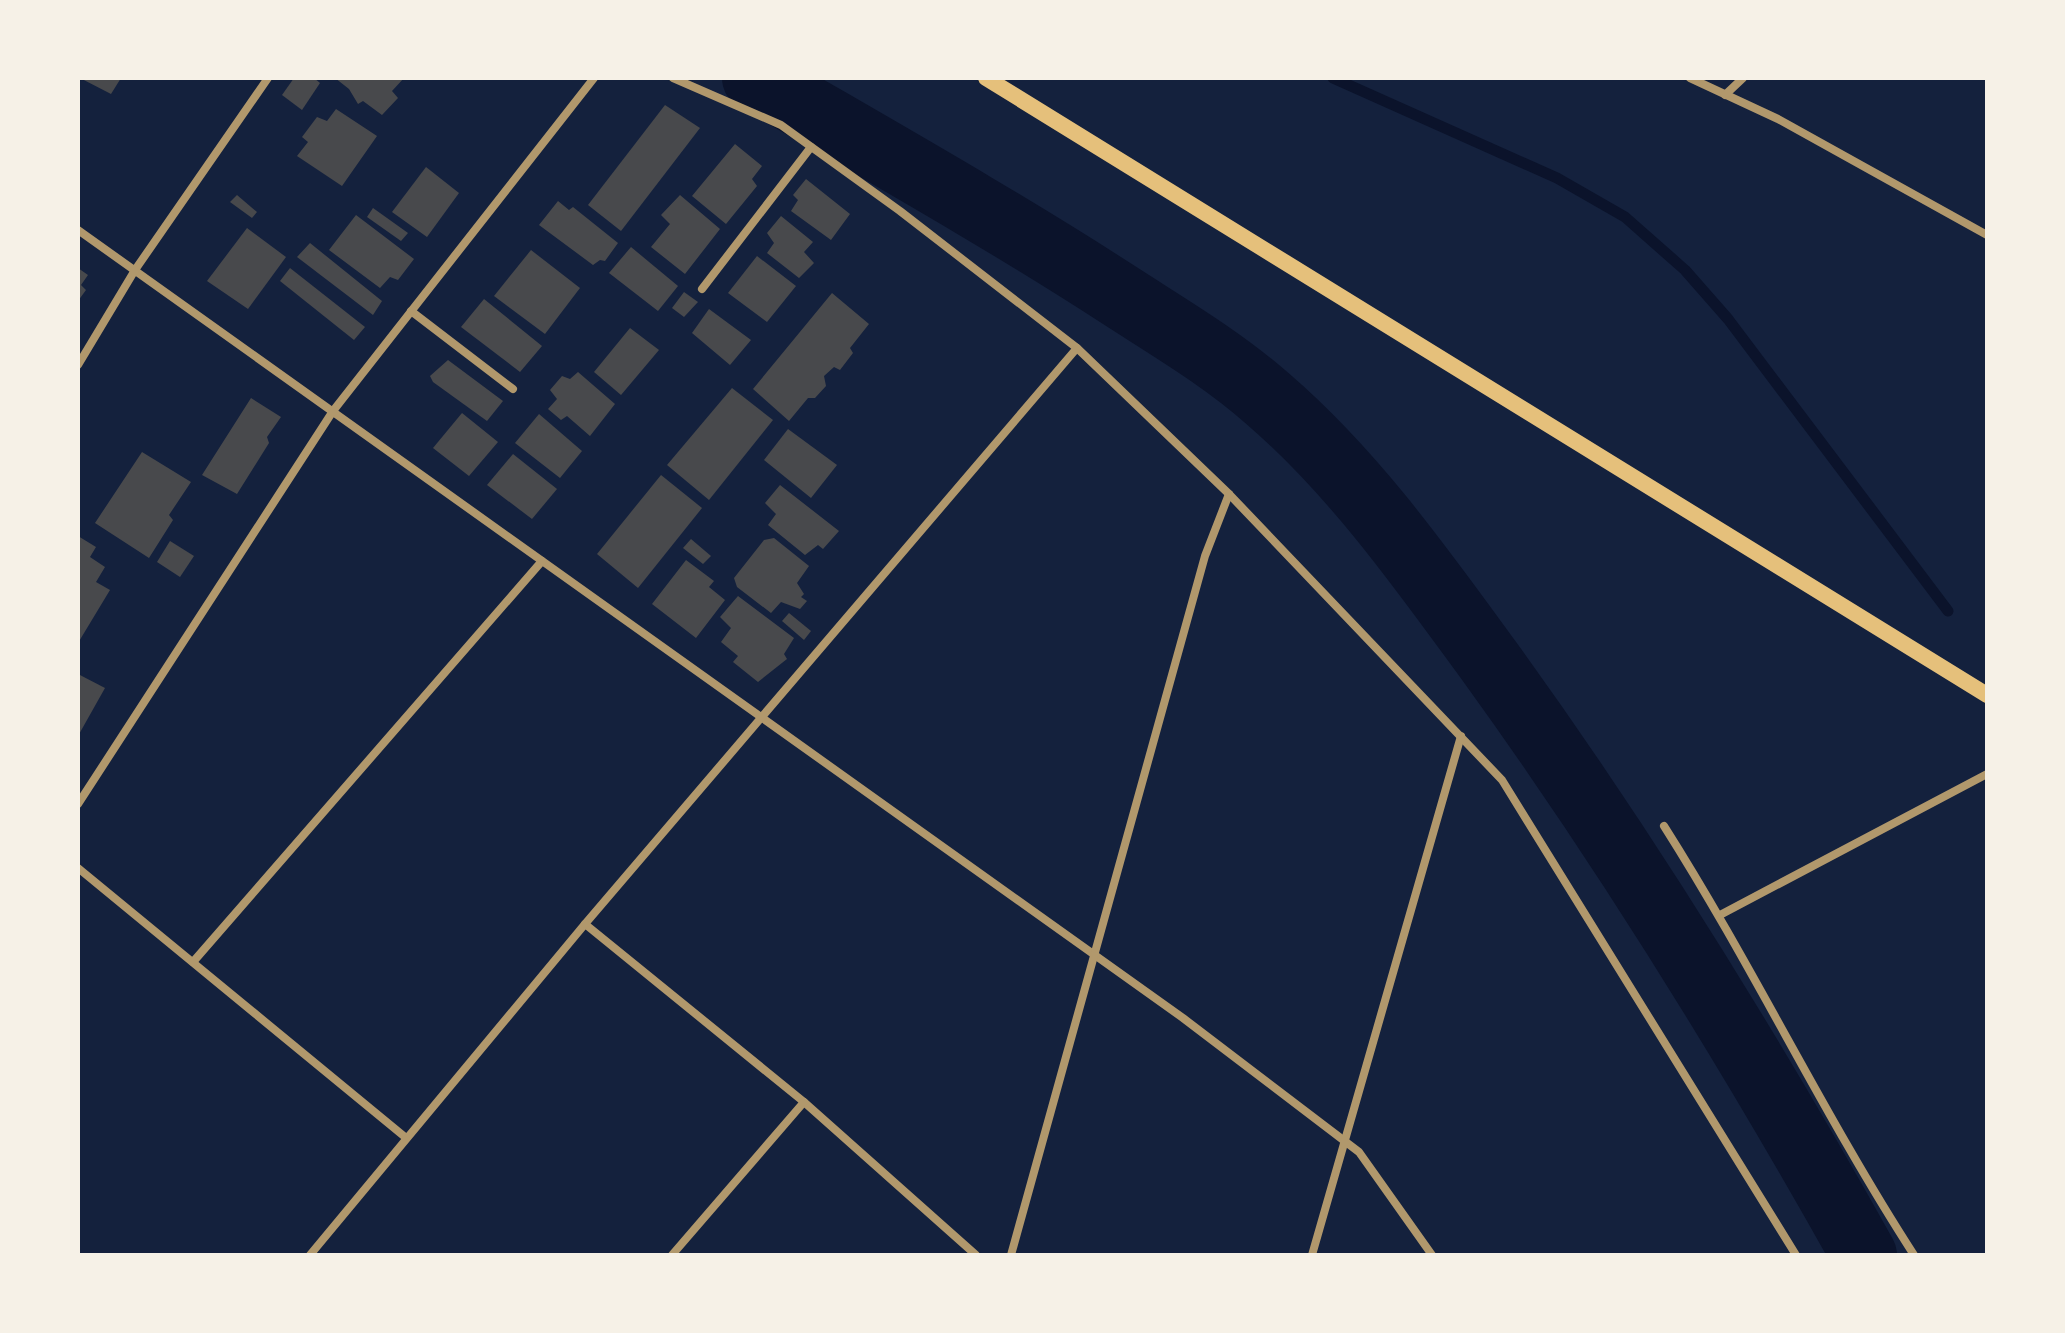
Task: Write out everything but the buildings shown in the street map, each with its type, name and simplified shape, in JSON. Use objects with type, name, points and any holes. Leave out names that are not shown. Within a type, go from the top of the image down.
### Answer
[{"type":"main road","points":[[986,78],[1987,695]]},
{"type":"street","points":[[78,365],[135,270],[268,78]]},
{"type":"street","points":[[78,804],[333,411],[594,78]]},
{"type":"street","points":[[673,78],[781,125],[1077,348],[1229,494],[1461,736],[1502,780],[1796,1255]]},
{"type":"street","points":[[1690,78],[1778,119],[1987,235]]},
{"type":"street","points":[[1725,95],[1743,78]]},
{"type":"street","points":[[702,289],[811,147]]},
{"type":"street","points":[[78,230],[1092,953],[1359,1152],[1432,1255]]},
{"type":"street","points":[[411,311],[513,389]]},
{"type":"street","points":[[310,1255],[585,924],[1077,348]]},
{"type":"street","points":[[1011,1255],[1092,953],[1205,556],[1229,494]]},
{"type":"street","points":[[193,962],[542,561]]},
{"type":"street","points":[[1312,1255],[1461,736]]},
{"type":"street","points":[[1720,915],[1987,774]]},
{"type":"street","points":[[1664,826],[1720,915],[1864,1178],[1914,1255]]},
{"type":"street","points":[[78,868],[405,1137]]},
{"type":"street","points":[[585,924],[804,1102],[976,1255]]},
{"type":"street","points":[[672,1255],[804,1102]]},
{"type":"waterway","points":[[755,78],[1074,266],[1196,344],[1268,399],[1331,460],[1388,526],[1441,595],[1592,808],[1687,955],[1864,1255]]},
{"type":"waterway","points":[[1333,78],[1557,178],[1625,217],[1685,270],[1728,319],[1948,611]]}]
